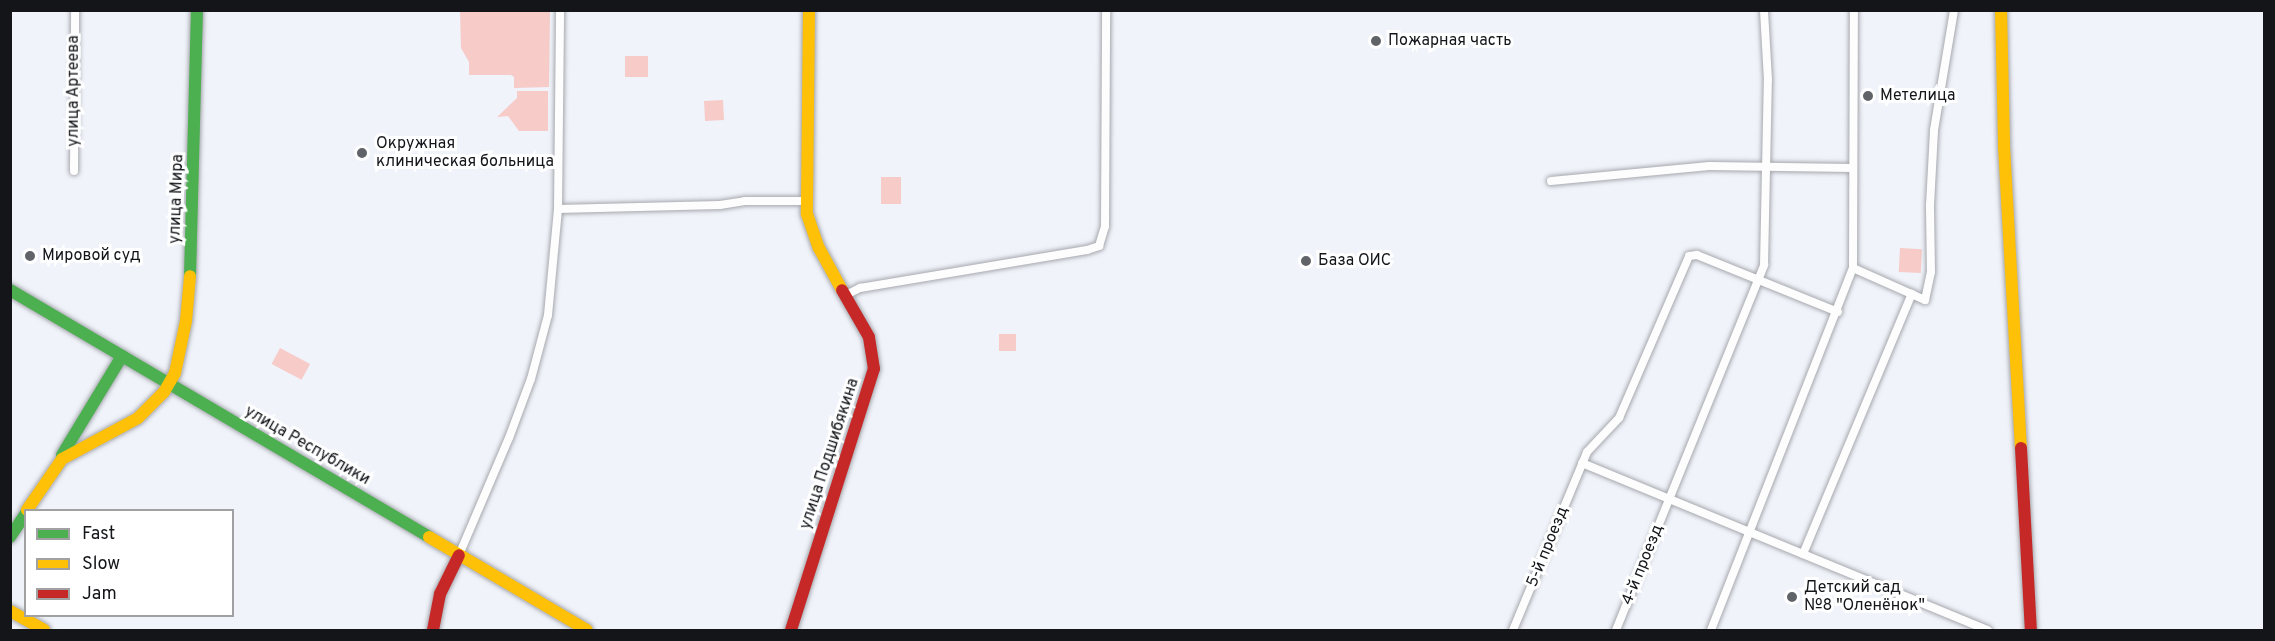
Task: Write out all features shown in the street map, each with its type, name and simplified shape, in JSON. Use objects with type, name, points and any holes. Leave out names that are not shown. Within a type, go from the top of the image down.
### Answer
[{"type":"main road","name":"улица Мира","points":[[169,385],[183,340],[190,282],[195,190],[197,10]]},
{"type":"main road","name":"улица Подшибякина","points":[[791,630],[874,369],[869,337],[813,237],[806,201],[809,10]]},
{"type":"main road","points":[[2001,10],[2004,146],[2031,630]]},
{"type":"main road","name":"улица Республики","points":[[10,290],[588,630]]},
{"type":"main road","points":[[28,509],[122,356]]},
{"type":"main road","points":[[55,465],[76,449],[134,421],[169,385]]},
{"type":"main road","points":[[10,537],[24,515]]},
{"type":"main road","points":[[434,630],[440,594],[459,555]]},
{"type":"main road","points":[[10,611],[44,630]]},
{"type":"street","name":"улица Артеева","points":[[74,171],[75,10]]},
{"type":"street","points":[[459,555],[531,379],[548,315],[558,209],[560,10]]},
{"type":"street","points":[[846,295],[860,288],[1087,250],[1099,246],[1105,226],[1106,10]]},
{"type":"street","name":"4-й проезд","points":[[1616,630],[1759,279],[1766,252],[1768,80],[1764,10]]},
{"type":"street","points":[[1711,630],[1838,312],[1853,268],[1854,10]]},
{"type":"street","points":[[1853,268],[1925,300],[1930,283],[1934,130],[1954,10]]},
{"type":"street","points":[[1551,181],[1690,167],[1853,168]]},
{"type":"street","points":[[558,209],[720,205],[745,201],[806,201]]},
{"type":"street","name":"5-й проезд","points":[[1513,630],[1582,463],[1590,447],[1619,418],[1689,256],[1697,255],[1759,279]]},
{"type":"street","points":[[1759,279],[1838,312]]},
{"type":"street","points":[[1803,554],[1912,294]]},
{"type":"street","points":[[1582,463],[1988,630]]},
{"type":"shaded area","points":[[460,11],[550,11],[549,87],[514,88],[514,77],[511,75],[469,75],[469,62],[461,48]]},
{"type":"shaded area","points":[[625,56],[648,56],[648,77],[625,77]]},
{"type":"shaded area","points":[[517,91],[548,91],[548,131],[519,131],[508,116],[497,117],[517,98]]},
{"type":"shaded area","points":[[723,100],[724,120],[705,121],[704,101]]},
{"type":"shaded area","points":[[881,177],[901,177],[901,204],[881,204]]},
{"type":"shaded area","points":[[1900,248],[1922,249],[1921,273],[1899,272]]},
{"type":"shaded area","points":[[999,334],[1016,334],[1016,351],[999,351]]},
{"type":"shaded area","points":[[280,348],[310,364],[302,380],[272,364]]},
{"type":"traffic: fast","points":[[190,276],[197,10]]},
{"type":"traffic: fast","points":[[10,290],[429,537]]},
{"type":"traffic: fast","points":[[62,455],[122,356]]},
{"type":"traffic: fast","points":[[10,537],[24,516]]},
{"type":"traffic: slow","points":[[809,10],[807,214],[819,248],[842,290]]},
{"type":"traffic: slow","points":[[2001,10],[2004,146],[2021,448]]},
{"type":"traffic: slow","points":[[28,509],[62,459],[138,418],[164,392],[175,373],[186,321],[190,276]]},
{"type":"traffic: slow","points":[[429,537],[587,630]]},
{"type":"traffic: slow","points":[[10,611],[44,630]]},
{"type":"traffic: jam","points":[[791,630],[874,369],[869,337],[842,290]]},
{"type":"traffic: jam","points":[[2021,448],[2031,630]]},
{"type":"traffic: jam","points":[[433,630],[440,594],[459,555]]},
{"type":"place","name":"Пожарная часть","points":[[1376,41]]},
{"type":"place","name":"Метелица","points":[[1868,96]]},
{"type":"place","name":"Окружная клиническая больница","points":[[362,153]]},
{"type":"place","name":"Мировой суд","points":[[30,256]]},
{"type":"place","name":"База ОИС","points":[[1306,261]]},
{"type":"place","name":"Детский сад №8 \"Оленёнок\"","points":[[1792,597]]}]
